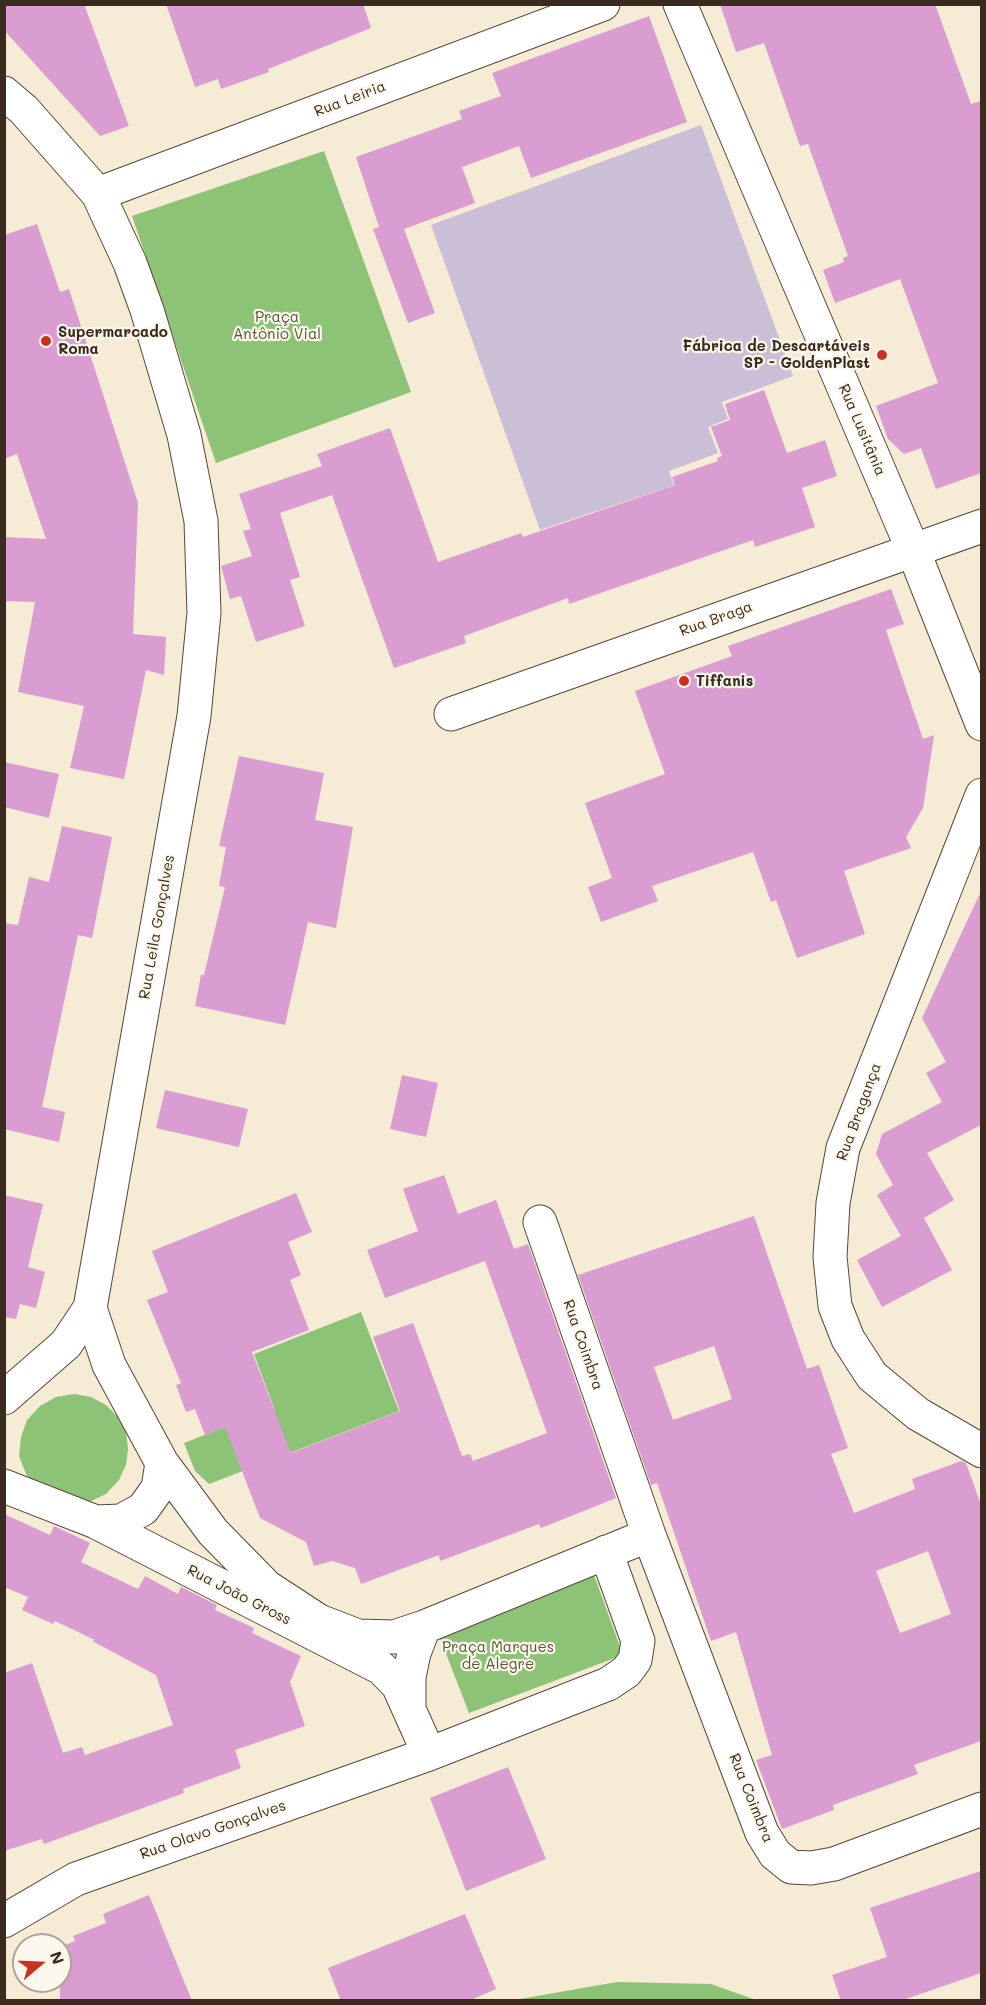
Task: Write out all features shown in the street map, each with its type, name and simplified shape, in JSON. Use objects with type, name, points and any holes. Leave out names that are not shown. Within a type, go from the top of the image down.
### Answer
[{"type":"street","name":"Rua Leiria","points":[[98,194],[603,4]]},
{"type":"street","name":"Rua Lusitânia","points":[[680,4],[913,550],[981,724]]},
{"type":"street","name":"Rua Leila Gonçalves","points":[[4,93],[24,110],[98,194],[130,263],[144,301],[184,435],[201,521],[204,613],[194,716],[90,1308],[109,1365],[162,1463],[213,1532],[267,1587],[320,1621],[358,1636],[394,1637],[424,1627],[606,1552]]},
{"type":"street","name":"Rua Braga","points":[[451,714],[981,526]]},
{"type":"street","name":"Rua Bragança","points":[[981,795],[843,1148],[833,1203],[830,1257],[836,1306],[848,1339],[872,1376],[918,1414],[981,1451]]},
{"type":"street","name":"Rua Coimbra","points":[[540,1222],[649,1536],[762,1833],[775,1854],[791,1867],[811,1868],[834,1864],[981,1809]]},
{"type":"street","points":[[7,1400],[66,1344],[90,1308]]},
{"type":"street","points":[[96,1522],[121,1521],[143,1509],[158,1488],[162,1463]]},
{"type":"street","name":"Rua João Gross","points":[[6,1483],[96,1522],[381,1668],[398,1684],[429,1754]]},
{"type":"street","points":[[606,1552],[649,1536]]},
{"type":"street","name":"Rua Olavo Gonçalves","points":[[4,1921],[76,1879],[429,1754],[608,1684],[626,1672],[635,1660],[638,1641],[606,1552]]},
{"type":"street","points":[[409,1705],[409,1677],[414,1653],[424,1627]]},
{"type":"shaded area","points":[[701,125],[793,376],[722,402],[728,419],[708,427],[718,453],[669,471],[674,485],[540,530],[431,225]]},
{"type":"green space","name":"Praça Antônio Vial","points":[[324,151],[411,392],[216,463],[132,216]]},
{"type":"green space","points":[[361,1312],[399,1411],[209,1484],[195,1471],[184,1443],[274,1408],[254,1354]]},
{"type":"green space","points":[[74,1394],[91,1397],[106,1405],[118,1417],[126,1432],[128,1449],[126,1465],[119,1480],[106,1494],[89,1502],[36,1489],[26,1474],[19,1456],[21,1437],[27,1420],[40,1406],[56,1397]]},
{"type":"green space","name":"Praça Marques de Alegre","points":[[594,1575],[623,1655],[469,1713],[438,1633]]},
{"type":"green space","points":[[617,1982],[711,1984],[756,2000],[514,2000]]},
{"type":"building","points":[[4,4],[84,4],[129,126],[100,136],[4,30]]},
{"type":"building","points":[[166,4],[363,4],[371,28],[268,69],[269,72],[221,89],[218,79],[195,87]]},
{"type":"building","points":[[720,4],[935,4],[971,104],[981,101],[981,473],[936,489],[921,448],[904,454],[888,439],[876,406],[938,383],[900,279],[835,303],[823,270],[844,262],[843,258],[848,256],[808,144],[800,146],[764,43],[736,52]]},
{"type":"building","points":[[649,16],[687,122],[531,178],[519,146],[462,167],[475,203],[404,229],[435,313],[408,323],[373,229],[379,227],[356,157],[462,119],[459,111],[501,96],[492,73]]},
{"type":"building","points":[[37,224],[60,292],[69,289],[138,503],[133,634],[166,637],[164,675],[146,670],[124,779],[70,768],[84,706],[18,692],[35,602],[4,601],[4,537],[46,539],[17,454],[4,459],[4,235]]},
{"type":"building","points":[[764,390],[787,453],[825,440],[837,476],[802,488],[815,527],[755,547],[753,540],[569,604],[568,598],[464,636],[466,643],[394,668],[332,495],[280,513],[300,577],[290,580],[305,626],[256,642],[241,596],[230,599],[221,566],[252,556],[243,531],[251,529],[239,494],[322,466],[317,454],[390,428],[438,562],[521,533],[523,537],[675,485],[672,477],[718,461],[717,458],[722,456],[711,427],[730,420],[725,404]]},
{"type":"building","points":[[891,589],[904,624],[886,630],[923,739],[934,735],[923,808],[906,837],[911,848],[844,871],[865,934],[797,958],[776,900],[771,902],[753,852],[652,886],[658,901],[601,922],[588,887],[612,878],[585,803],[665,774],[635,691],[732,656],[728,646]]},
{"type":"building","points":[[239,756],[324,773],[315,820],[353,827],[336,928],[308,922],[285,1025],[195,1006],[225,887],[219,886],[226,847],[219,846]]},
{"type":"building","points":[[4,762],[59,774],[49,818],[4,807]]},
{"type":"building","points":[[62,826],[112,837],[92,938],[78,935],[42,1107],[65,1112],[59,1142],[4,1129],[4,923],[18,925],[29,877],[49,882]]},
{"type":"building","points":[[981,891],[981,1125],[927,1153],[954,1200],[924,1218],[952,1270],[882,1307],[857,1260],[901,1236],[877,1195],[893,1185],[876,1154],[882,1134],[942,1102],[926,1073],[946,1062],[922,1018]]},
{"type":"building","points":[[402,1075],[438,1083],[426,1137],[390,1129]]},
{"type":"building","points":[[165,1090],[248,1109],[239,1147],[156,1128]]},
{"type":"building","points":[[444,1175],[458,1214],[496,1200],[514,1249],[528,1244],[616,1498],[541,1528],[539,1524],[440,1561],[439,1555],[361,1584],[355,1568],[332,1561],[314,1566],[306,1542],[260,1518],[225,1427],[205,1435],[195,1409],[186,1412],[176,1385],[181,1383],[147,1300],[168,1292],[152,1251],[296,1193],[312,1232],[288,1242],[301,1275],[290,1280],[309,1330],[252,1352],[291,1453],[400,1411],[373,1337],[413,1323],[462,1456],[470,1454],[473,1461],[547,1433],[485,1261],[385,1298],[367,1250],[418,1231],[403,1189]]},
{"type":"building","points":[[4,1195],[43,1204],[28,1267],[45,1272],[36,1308],[20,1304],[16,1319],[4,1317]]},
{"type":"building","points":[[754,1216],[807,1369],[819,1365],[848,1448],[831,1454],[854,1513],[915,1489],[912,1479],[961,1461],[966,1463],[981,1505],[981,1741],[914,1765],[918,1774],[833,1805],[834,1810],[782,1829],[756,1760],[772,1755],[736,1632],[711,1641],[657,1483],[651,1485],[578,1275]],"holes":[[[714,1346],[732,1399],[673,1420],[654,1367]],[[928,1551],[951,1614],[900,1633],[876,1571]]]},
{"type":"building","points":[[4,1514],[50,1535],[54,1526],[90,1543],[81,1562],[138,1589],[145,1576],[178,1594],[181,1587],[217,1605],[215,1610],[254,1628],[252,1633],[301,1656],[290,1682],[305,1726],[235,1750],[241,1768],[183,1789],[184,1793],[44,1844],[42,1839],[4,1851],[4,1673],[32,1663],[63,1753],[82,1747],[85,1755],[173,1725],[156,1675],[92,1641],[95,1640],[55,1621],[53,1624],[22,1610],[28,1597],[4,1587]]},
{"type":"building","points":[[508,1767],[546,1859],[466,1891],[430,1798]]},
{"type":"building","points":[[981,1871],[981,1973],[900,2001],[841,2001],[832,1975],[887,1957],[870,1908]]},
{"type":"building","points":[[149,1895],[192,2001],[60,2001],[60,1993],[72,1993],[72,1942],[75,1941],[73,1936],[106,1923],[103,1914]]},
{"type":"building","points":[[465,1914],[496,1989],[468,2001],[341,2001],[328,1968]]},
{"type":"place","name":"Supermarcado Roma","points":[[46,341]]},
{"type":"place","name":"Fábrica de Descartáveis SP - GoldenPlast","points":[[882,355]]},
{"type":"place","name":"Tiffanis","points":[[684,681]]}]
